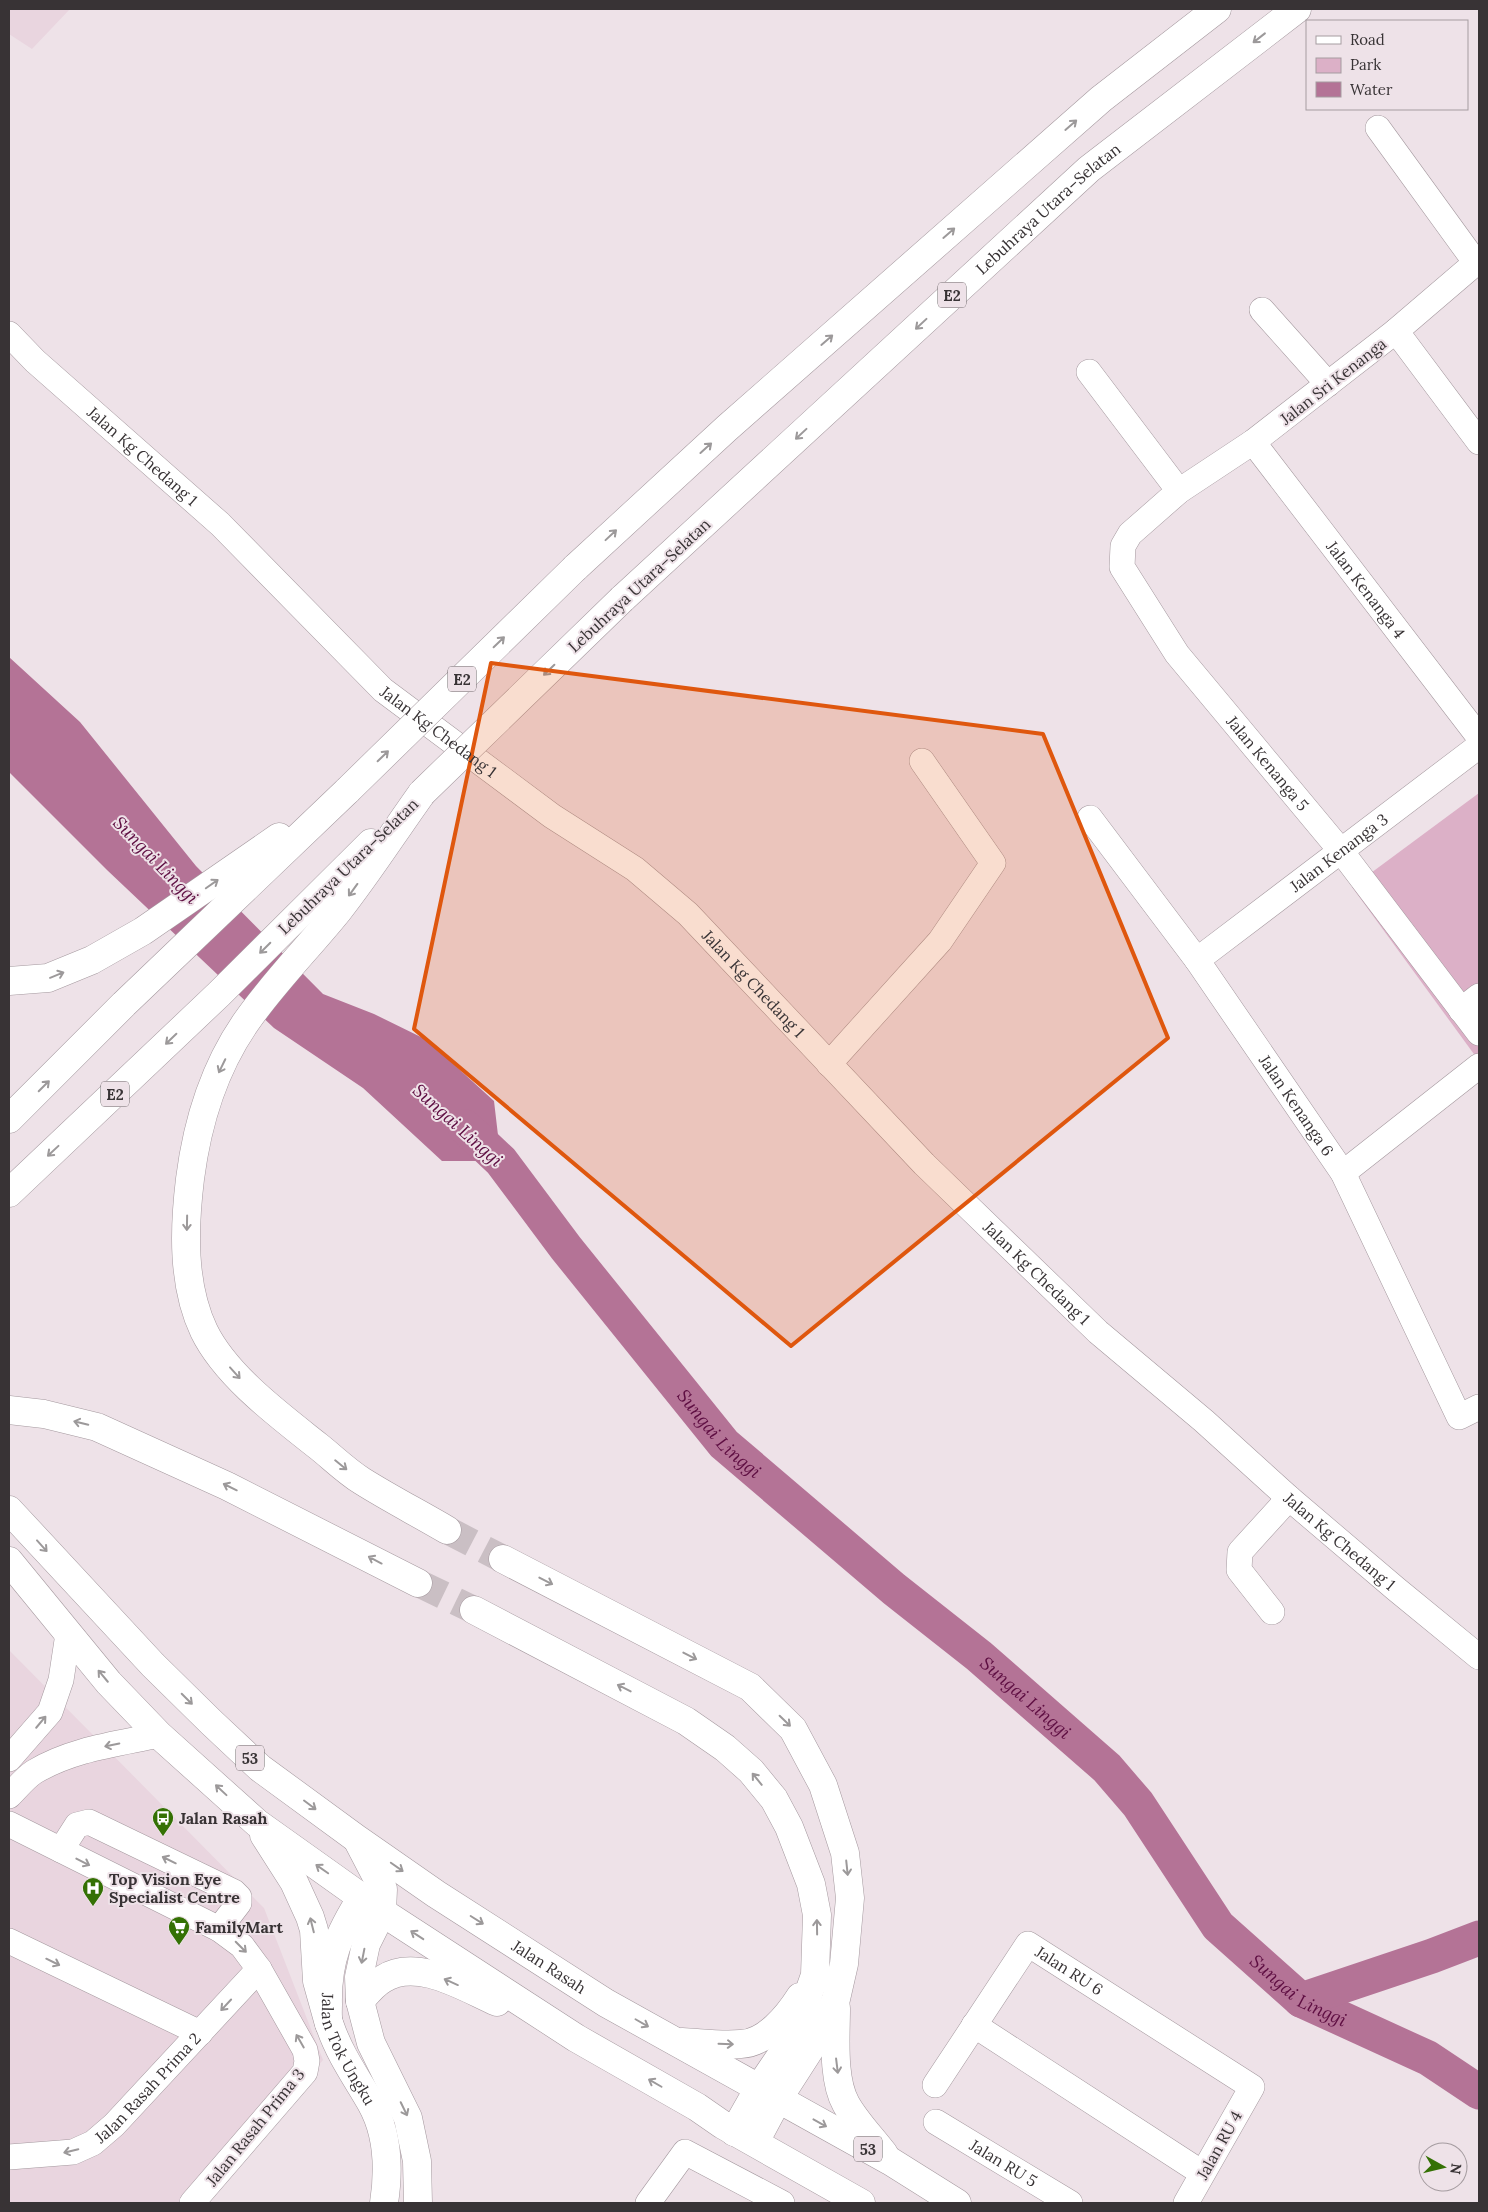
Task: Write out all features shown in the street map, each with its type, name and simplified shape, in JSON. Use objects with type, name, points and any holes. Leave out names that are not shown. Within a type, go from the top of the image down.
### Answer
[{"type":"main road","name":"E2","points":[[9,1119],[175,955],[348,790],[575,568],[727,428],[1093,106],[1217,9]]},
{"type":"main road","name":"Lebuhraya Utara–Selatan","points":[[9,1193],[219,994],[622,599],[1089,169],[1297,9]]},
{"type":"main road","points":[[9,981],[48,978],[92,960],[143,931],[348,790]]},
{"type":"main road","points":[[422,793],[340,908],[245,1023],[213,1085],[201,1119],[193,1156],[187,1203],[186,1244],[190,1290],[204,1331],[233,1373],[278,1413],[360,1479],[446,1530]]},
{"type":"main road","points":[[16,1410],[97,1427],[227,1486],[418,1583]]},
{"type":"main road","name":"Jalan Rasah","points":[[9,1510],[140,1651],[211,1722],[260,1768],[357,1840],[436,1894],[606,2003],[890,2162],[957,2203]]},
{"type":"main road","points":[[503,1558],[750,1687],[793,1729],[823,1785],[846,1853],[850,1898],[844,1964],[836,1999],[823,2029],[768,2094]]},
{"type":"main road","points":[[9,1561],[109,1683],[159,1735],[257,1823],[376,1899],[576,2038],[857,2202]]},
{"type":"main road","points":[[474,1610],[686,1721],[725,1748],[751,1771],[774,1799],[789,1827],[811,1884],[817,1915],[815,1975],[793,2038],[768,2094],[744,2137]]},
{"type":"main road","points":[[257,1823],[294,1882],[310,1917],[315,1942],[317,1981],[329,2024]]},
{"type":"main road","points":[[357,1840],[376,1899]]},
{"type":"main road","points":[[376,1899],[436,1894]]},
{"type":"main road","name":"Jalan Tok Ungku","points":[[376,1899],[359,1977],[360,2001],[371,2043],[408,2118],[417,2161],[418,2203]]},
{"type":"main road","name":"Jalan Tok Ungku","points":[[376,1899],[342,1929],[334,1954],[328,1984],[329,2024],[350,2071],[371,2104],[382,2131],[388,2178],[384,2203]]},
{"type":"main road","points":[[360,2001],[375,1985],[394,1974],[405,1972],[423,1973],[443,1978],[576,2038]]},
{"type":"main road","points":[[678,2042],[743,2044],[767,2034],[787,2017],[815,1975]]},
{"type":"main road","points":[[836,1999],[838,2078],[846,2103],[890,2162]]},
{"type":"street","points":[[1378,128],[1477,261]]},
{"type":"street","name":"Jalan Sri Kenanga","points":[[1178,491],[1253,442],[1396,332],[1477,261]]},
{"type":"street","points":[[1262,310],[1328,384]]},
{"type":"street","points":[[1396,332],[1479,442]]},
{"type":"street","name":"Jalan Kg Chedang 1","points":[[9,334],[35,361],[220,524],[384,690],[552,816],[635,869],[688,914],[924,1164],[1098,1332],[1204,1421],[1289,1498],[1479,1657]]},
{"type":"street","points":[[1088,372],[1178,491]]},
{"type":"street","name":"Jalan Kenanga 4","points":[[1253,442],[1479,737]]},
{"type":"street","name":"Jalan Kenanga 5","points":[[1178,491],[1130,534],[1123,546],[1122,567],[1177,654],[1341,852],[1470,1003],[1479,1034]]},
{"type":"street","name":"Jalan Kenanga 3","points":[[1198,960],[1479,746]]},
{"type":"street","points":[[828,1064],[940,941],[993,863],[922,761]]},
{"type":"street","name":"Jalan Kenanga 6","points":[[1090,818],[1198,960],[1343,1173],[1469,1412]]},
{"type":"street","points":[[1343,1173],[1479,1066]]},
{"type":"street","points":[[1272,1612],[1239,1570],[1240,1552],[1289,1498]]},
{"type":"street","points":[[9,1759],[50,1712],[61,1680],[68,1634]]},
{"type":"street","points":[[9,1796],[32,1773],[56,1761],[83,1751],[159,1735]]},
{"type":"street","points":[[61,1850],[77,1825],[89,1822],[234,1892],[239,1897],[239,1903],[219,1929]]},
{"type":"street","name":"Jalan Rasah Prima 3","points":[[9,1824],[219,1929],[242,1946],[259,1969],[305,2050],[307,2061],[304,2072],[192,2203]]},
{"type":"street","points":[[9,1941],[200,2033]]},
{"type":"street","name":"Jalan RU 6","points":[[935,2085],[1028,1944],[1252,2087]]},
{"type":"street","name":"Jalan Rasah Prima 2","points":[[9,2157],[73,2152],[93,2143],[114,2125],[259,1969]]},
{"type":"street","points":[[974,2026],[1202,2174]]},
{"type":"street","name":"Jalan RU 4","points":[[1186,2203],[1252,2087]]},
{"type":"street","name":"Jalan RU 5","points":[[936,2122],[1070,2203]]},
{"type":"street","points":[[648,2203],[685,2152],[782,2203]]},
{"type":"highlighted area","points":[[491,663],[1043,734],[1168,1038],[791,1346],[414,1029]]},
{"type":"shaded area","points":[[9,9],[70,9],[32,49],[9,34]]},
{"type":"shaded area","points":[[9,1650],[264,1908],[323,2060],[202,2203],[9,2203]]},
{"type":"green space","points":[[1479,793],[1479,1061],[1352,887]]},
{"type":"water","points":[[9,657],[80,722],[196,866],[323,994],[374,1014],[427,1040],[494,1101],[501,1161],[442,1161],[363,1088],[274,1028],[107,870],[9,772]]},
{"type":"waterway","name":"Sungai Linggi","points":[[465,1127],[501,1161],[566,1248],[724,1444],[894,1589],[979,1656],[1107,1768],[1138,1804],[1218,1926],[1301,2000],[1428,2058],[1479,2092]]},
{"type":"waterway","points":[[1301,2000],[1432,1956],[1479,1938]]},
{"type":"tunnel","points":[[447,1530],[503,1559]]},
{"type":"tunnel","points":[[418,1583],[474,1610]]},
{"type":"place","name":"Jalan Rasah","points":[[163,1837]]},
{"type":"place","name":"Top Vision Eye Specialist Centre","points":[[93,1907]]},
{"type":"place","name":"FamilyMart","points":[[179,1946]]}]
